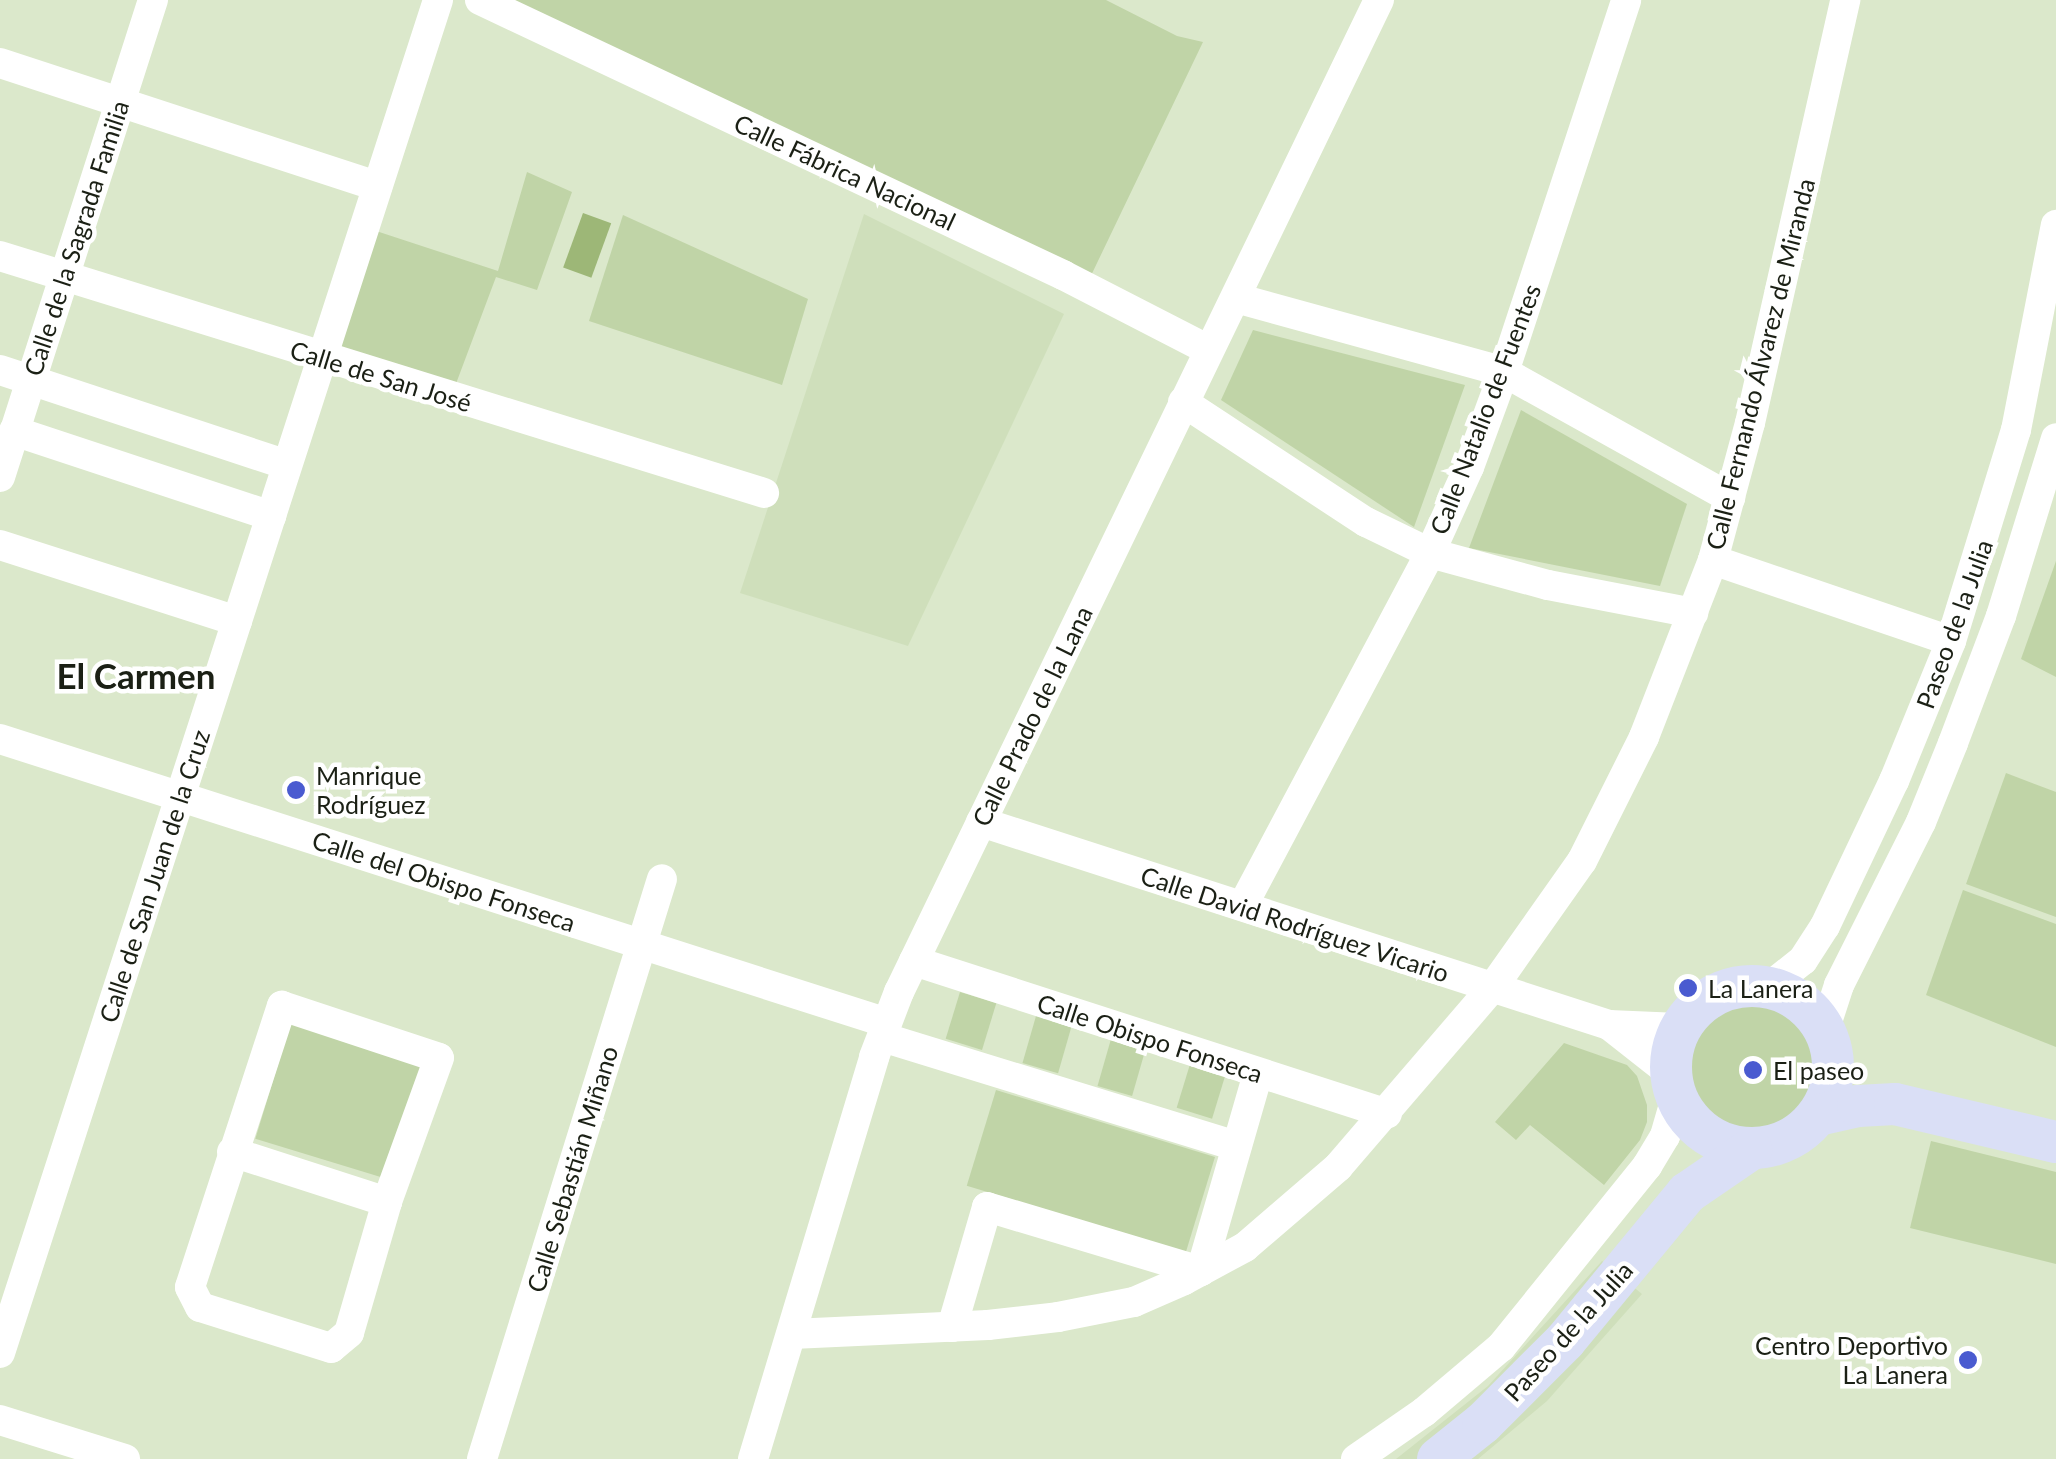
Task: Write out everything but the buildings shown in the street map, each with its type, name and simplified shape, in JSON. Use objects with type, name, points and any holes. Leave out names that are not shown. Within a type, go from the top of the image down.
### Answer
[{"type":"street","name":"Calle de la Sagrada Familia","points":[[0,477],[153,0]]},
{"type":"street","name":"Calle de San Juan de la Cruz","points":[[0,1353],[438,0]]},
{"type":"street","name":"Calle Fábrica Nacional","points":[[480,0],[1063,275],[1208,349]]},
{"type":"street","name":"Calle Prado de la Lana","points":[[753,1459],[885,1030],[914,960],[1380,0]]},
{"type":"street","name":"Calle Natalio de Fuentes","points":[[1242,905],[1430,554],[1504,372],[1626,0]]},
{"type":"street","name":"Calle Fernando Álvarez de Miranda","points":[[792,1334],[952,1327],[1058,1316],[1134,1302],[1201,1271],[1245,1248],[1294,1208],[1387,1114],[1493,988],[1582,861],[1644,737],[1713,560],[1845,0]]},
{"type":"street","points":[[0,62],[377,186]]},
{"type":"street","name":"Paseo de la Julia","points":[[1769,987],[1803,960],[1826,926],[1894,781],[1950,641],[2016,430],[2056,225]]},
{"type":"street","name":"Calle de San José","points":[[0,256],[764,493]]},
{"type":"street","points":[[1236,298],[1504,372],[1730,498]]},
{"type":"street","points":[[0,370],[287,465]]},
{"type":"street","points":[[1183,402],[1366,522],[1430,554],[1548,585],[1693,613]]},
{"type":"street","points":[[14,431],[271,516]]},
{"type":"street","name":"Paseo de la Julia","points":[[1829,1049],[1839,985],[1921,822],[1953,743],[2001,616],[2056,438]]},
{"type":"street","points":[[0,545],[238,620]]},
{"type":"street","points":[[1713,560],[1950,641]]},
{"type":"street","name":"Calle del Obispo Fonseca","points":[[0,739],[642,944],[885,1030]]},
{"type":"street","name":"Calle David Rodríguez Vicario","points":[[982,822],[1609,1024],[1679,1028]]},
{"type":"street","name":"Calle Sebastián Miñano","points":[[482,1459],[662,879]]},
{"type":"street","name":"Calle Obispo Fonseca","points":[[914,960],[1387,1114]]},
{"type":"street","points":[[1829,1049],[1830,1093],[1818,1115],[1801,1132],[1780,1144],[1751,1149],[1720,1144],[1703,1132],[1673,1086],[1679,1028],[1700,1003],[1718,992],[1750,985],[1769,987],[1802,1003],[1829,1049],[1895,1104]]},
{"type":"street","points":[[282,1006],[439,1058],[387,1202],[349,1333],[331,1348],[200,1307],[190,1287],[232,1152],[282,1006]]},
{"type":"street","name":"Calle David Rodríguez Vicario","points":[[1609,1024],[1673,1086]]},
{"type":"street","points":[[885,1030],[1237,1146]]},
{"type":"street","points":[[952,1327],[987,1207],[1201,1271],[1258,1073]]},
{"type":"street","name":"Paseo de la Julia","points":[[1356,1459],[1424,1412],[1501,1347],[1647,1166],[1665,1136],[1673,1086]]},
{"type":"street","points":[[1818,1115],[1858,1106],[1895,1104],[2056,1142]]},
{"type":"street","name":"Paseo de la Julia","points":[[1687,1193],[1700,1160],[1703,1132]]},
{"type":"street","name":"Paseo de la Julia","points":[[1438,1459],[1483,1423],[1565,1341],[1687,1193],[1751,1149]]},
{"type":"street","points":[[232,1152],[387,1202]]},
{"type":"street","points":[[0,1420],[124,1459]]},
{"type":"shaded area","points":[[480,0],[1106,0],[1177,36],[1203,42],[1086,286]]},
{"type":"shaded area","points":[[527,172],[572,192],[537,290],[496,277],[451,397],[322,357],[364,227],[498,271]]},
{"type":"shaded area","points":[[583,213],[611,223],[591,278],[563,268]]},
{"type":"shaded area","points":[[864,214],[1064,314],[908,646],[740,593]]},
{"type":"shaded area","points":[[623,215],[808,299],[782,385],[589,321]]},
{"type":"shaded area","points":[[1253,330],[1465,385],[1414,527],[1221,400]]},
{"type":"shaded area","points":[[1521,410],[1687,504],[1660,586],[1469,548]]},
{"type":"shaded area","points":[[2056,561],[2056,677],[2021,659]]},
{"type":"shaded area","points":[[2006,773],[2056,792],[2056,917],[1966,884]]},
{"type":"shaded area","points":[[1963,890],[2056,924],[2056,1047],[1926,995]]},
{"type":"shaded area","points":[[1752,986],[1783,992],[1809,1010],[1827,1036],[1833,1067],[1827,1098],[1809,1124],[1783,1142],[1752,1148],[1721,1142],[1695,1124],[1677,1098],[1671,1067],[1677,1036],[1695,1010],[1721,992]]},
{"type":"shaded area","points":[[960,992],[996,1003],[982,1050],[946,1039]]},
{"type":"shaded area","points":[[1036,1016],[1072,1026],[1058,1073],[1022,1063]]},
{"type":"shaded area","points":[[291,1022],[422,1062],[386,1179],[255,1139]]},
{"type":"shaded area","points":[[1111,1039],[1146,1049],[1132,1096],[1097,1086]]},
{"type":"shaded area","points":[[1564,1043],[1627,1065],[1637,1076],[1647,1105],[1647,1122],[1640,1140],[1604,1185],[1530,1125],[1516,1140],[1495,1122]]},
{"type":"shaded area","points":[[1191,1061],[1226,1072],[1212,1119],[1177,1108]]},
{"type":"shaded area","points":[[996,1090],[1215,1157],[1186,1253],[967,1186]]},
{"type":"shaded area","points":[[1931,1141],[2056,1172],[2056,1264],[1910,1228]]},
{"type":"shaded area","points":[[1602,1261],[1642,1294],[1547,1401],[1478,1459],[1396,1459],[1488,1386]]},
{"type":"place","name":"Manrique Rodríguez","points":[[296,790]]},
{"type":"place","name":"La Lanera","points":[[1688,988]]},
{"type":"place","name":"El paseo","points":[[1753,1070]]},
{"type":"place","name":"Centro Deportivo La Lanera","points":[[1968,1360]]},
{"type":"district","name":"El Carmen","points":[[136,675]]}]
